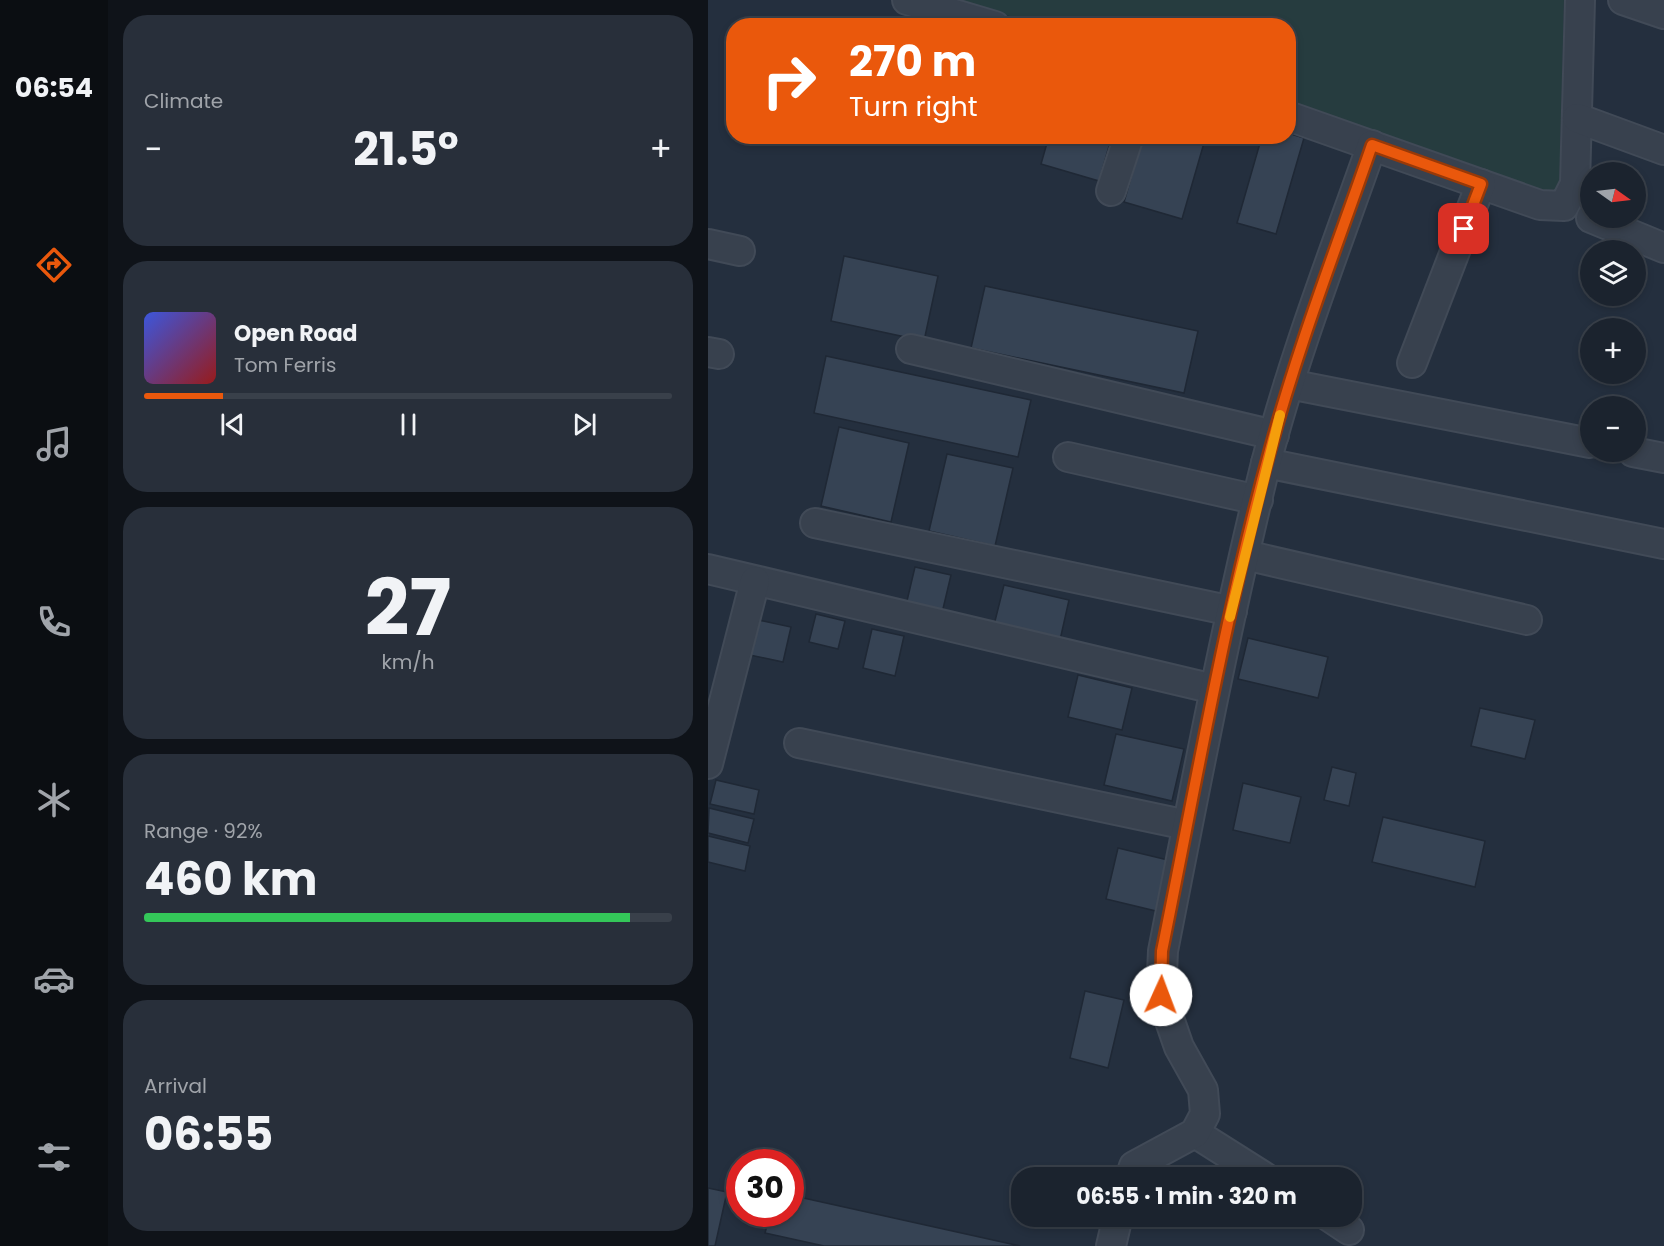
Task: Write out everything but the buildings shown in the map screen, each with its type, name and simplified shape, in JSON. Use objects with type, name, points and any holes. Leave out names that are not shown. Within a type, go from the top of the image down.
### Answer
[{"type":"street","points":[[907,0],[968,18]]},
{"type":"street","points":[[1564,206],[1575,184],[1580,0]]},
{"type":"street","points":[[1623,0],[1664,14]]},
{"type":"street","points":[[1577,118],[1664,150]]},
{"type":"street","points":[[1296,119],[1540,205],[1564,206],[1580,213]]},
{"type":"street","points":[[1111,191],[1126,144]]},
{"type":"street","points":[[1134,1167],[1195,1133],[1205,1114],[1203,1090],[1179,1047],[1161,995],[1162,951],[1214,689],[1266,463],[1288,384],[1372,145]]},
{"type":"street","points":[[1412,363],[1481,184]]},
{"type":"street","points":[[1616,228],[1664,248]]},
{"type":"street","points":[[708,244],[740,251]]},
{"type":"street","points":[[911,349],[1274,435]]},
{"type":"street","points":[[1288,384],[1580,441]]},
{"type":"street","points":[[1646,455],[1664,458]]},
{"type":"street","points":[[1068,457],[1258,500]]},
{"type":"street","points":[[1266,463],[1664,544]]},
{"type":"street","points":[[815,523],[1232,611]]},
{"type":"street","points":[[1245,555],[1527,620]]},
{"type":"street","points":[[708,569],[1214,689]]},
{"type":"street","points":[[708,764],[755,580]]},
{"type":"street","points":[[799,743],[1187,825]]},
{"type":"street","points":[[1195,1133],[1249,1167]]},
{"type":"street","points":[[1111,1246],[1115,1227]]},
{"type":"green space","points":[[960,0],[1564,0],[1559,199],[1296,111],[1296,18],[1015,18]]},
{"type":"slow traffic","points":[[1230,617],[1266,463],[1280,415]]},
{"type":"route","points":[[1161,995],[1162,951],[1214,689],[1266,463],[1288,384],[1372,145],[1481,184],[1464,229]]}]
